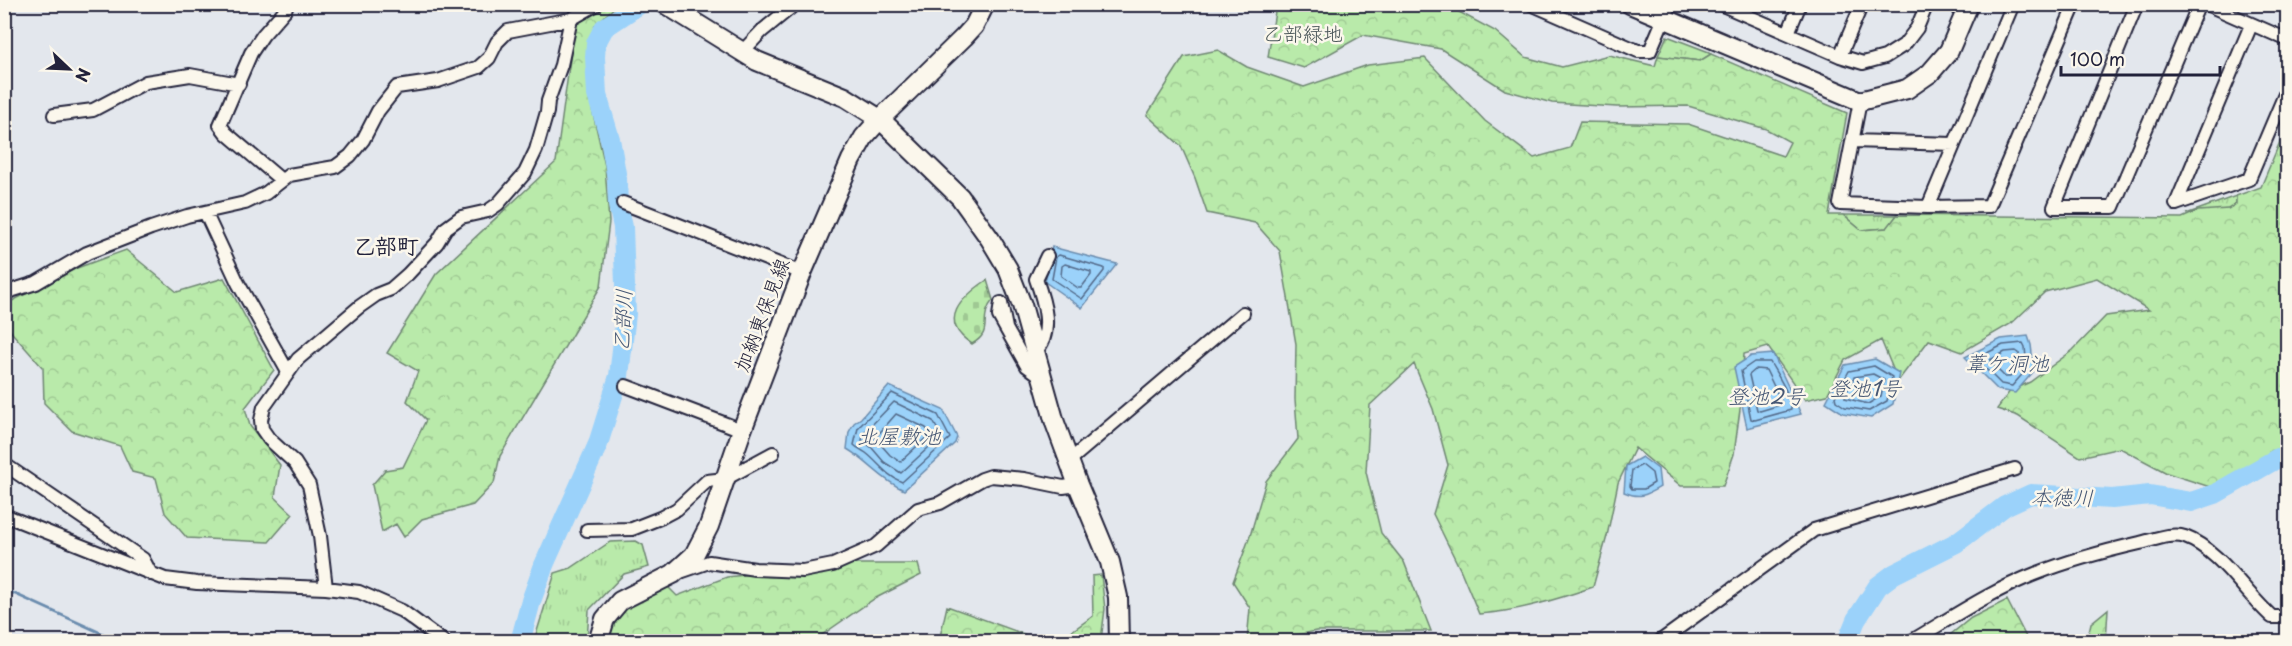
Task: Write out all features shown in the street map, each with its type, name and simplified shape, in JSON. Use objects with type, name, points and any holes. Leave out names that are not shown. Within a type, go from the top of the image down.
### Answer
[{"type":"street","points":[[280,179],[220,125],[251,53],[285,10],[287,4]]},
{"type":"street","points":[[4,293],[36,283],[87,253],[151,228],[245,203],[266,193],[280,179],[295,173],[329,170],[344,162],[363,140],[378,111],[398,87],[438,81],[479,67],[489,58],[497,42],[508,32],[571,19],[597,4]]},
{"type":"street","points":[[665,4],[757,61],[845,97],[880,118],[960,197],[990,239],[1008,269],[1022,305],[1042,377],[1078,485],[1114,573],[1119,612],[1119,642]]},
{"type":"street","points":[[742,52],[795,4]]},
{"type":"street","name":"加納東保見線","points":[[598,642],[604,619],[620,601],[674,574],[694,555],[709,525],[742,430],[802,273],[851,160],[864,137],[880,118],[964,37],[974,26],[986,4]]},
{"type":"street","points":[[1531,4],[1638,51],[1650,51],[1667,12]]},
{"type":"street","points":[[1630,4],[1667,12],[1860,101],[1907,89],[1930,73],[1949,51],[1969,4]]},
{"type":"street","points":[[1788,33],[1800,4]]},
{"type":"street","points":[[1840,56],[1862,4]]},
{"type":"street","points":[[1727,6],[1840,56],[1863,63],[1885,57],[1904,45],[1917,28],[1927,4]]},
{"type":"street","points":[[1928,207],[2013,4]]},
{"type":"street","points":[[1860,101],[1840,204],[1928,207],[1989,206],[2075,4]]},
{"type":"street","points":[[2137,4],[2054,207],[2113,207],[2199,4]]},
{"type":"street","points":[[2206,4],[2288,40]]},
{"type":"street","points":[[326,588],[320,536],[309,485],[295,463],[269,439],[262,429],[261,420],[264,407],[298,359],[359,307],[376,295],[391,289],[408,274],[436,243],[446,228],[461,217],[488,211],[498,204],[525,173],[536,150],[548,101],[561,65],[571,19]]},
{"type":"street","points":[[2251,24],[2176,204],[2249,179],[2288,87]]},
{"type":"street","points":[[54,115],[93,110],[146,82],[190,75],[239,84]]},
{"type":"street","points":[[1852,141],[1954,144]]},
{"type":"street","points":[[623,203],[802,273]]},
{"type":"street","points":[[205,212],[238,284],[288,372]]},
{"type":"street","points":[[1036,351],[1046,338],[1044,299],[1036,279],[1047,256]]},
{"type":"street","points":[[1070,461],[1243,313]]},
{"type":"street","points":[[1006,328],[1027,366],[1042,377]]},
{"type":"street","points":[[626,386],[742,430]]},
{"type":"street","points":[[587,530],[632,529],[677,509],[707,481],[725,479],[773,453]]},
{"type":"street","points":[[4,464],[143,559],[151,574]]},
{"type":"street","points":[[1659,642],[1814,530],[2015,469]]},
{"type":"street","points":[[674,574],[709,562],[755,569],[803,571],[833,565],[876,546],[918,509],[940,503],[991,476],[1024,479],[1063,487],[1078,485]]},
{"type":"street","points":[[4,515],[165,579],[196,583],[326,588],[359,592],[402,611],[444,642]]},
{"type":"street","points":[[1910,642],[1986,597],[2033,575],[2126,546],[2167,536],[2182,536],[2204,547],[2255,602],[2272,616],[2288,617]]},
{"type":"green space","name":"乙部緑地","points":[[1444,4],[1495,31],[1525,57],[1562,67],[1609,55],[1655,66],[1658,56],[1700,61],[1711,54],[1847,113],[1829,215],[1843,215],[1861,230],[1887,228],[1897,215],[2182,218],[2198,211],[2228,209],[2236,204],[2236,196],[2261,187],[2287,125],[2287,452],[2275,451],[2210,487],[2167,473],[2120,448],[2080,457],[2018,416],[1997,409],[2010,391],[2030,382],[2073,350],[2106,316],[2149,310],[2097,278],[2045,292],[2012,323],[1962,352],[1929,340],[1898,381],[1881,340],[1845,360],[1827,395],[1805,400],[1768,347],[1744,354],[1734,454],[1723,486],[1681,486],[1635,448],[1618,483],[1593,587],[1537,604],[1479,614],[1433,514],[1448,465],[1433,409],[1414,364],[1370,405],[1366,472],[1381,533],[1404,562],[1431,631],[1316,631],[1270,641],[1247,641],[1250,608],[1233,582],[1250,536],[1266,481],[1298,439],[1295,399],[1296,344],[1280,251],[1255,223],[1207,213],[1181,146],[1147,115],[1184,57],[1218,50],[1247,67],[1304,87],[1368,65],[1425,58],[1485,121],[1534,158],[1570,148],[1580,122],[1688,124],[1783,156],[1790,142],[1766,129],[1688,106],[1617,107],[1552,103],[1505,90],[1441,49],[1363,35],[1304,68],[1268,57],[1276,5]]},
{"type":"green space","points":[[610,5],[617,5],[595,25],[588,46],[592,109],[605,166],[609,222],[601,286],[500,456],[494,483],[473,505],[422,519],[404,537],[396,524],[382,532],[372,485],[385,470],[403,467],[426,420],[407,401],[418,371],[387,353],[436,274],[556,162],[575,23]]},
{"type":"green space","points":[[1667,36],[1711,54],[1700,61],[1658,56]]},
{"type":"green space","points":[[2236,196],[2236,204],[2230,209],[2186,214]]},
{"type":"green space","points":[[1843,215],[1897,215],[1888,228],[1861,230]]},
{"type":"green space","points":[[126,250],[177,292],[224,278],[274,370],[245,408],[250,426],[280,465],[275,497],[293,514],[269,542],[187,538],[165,513],[156,478],[132,472],[120,446],[72,431],[44,403],[43,368],[5,325],[4,305],[77,268]]},
{"type":"green space","points":[[987,280],[993,300],[986,313],[983,334],[972,344],[961,335],[954,318],[962,302]]},
{"type":"green space","points":[[636,541],[643,545],[649,567],[624,574],[589,610],[587,641],[534,641],[555,573],[571,568],[610,542]]},
{"type":"green space","points":[[839,564],[918,564],[921,575],[874,599],[819,637],[820,641],[604,642],[611,620],[622,607],[665,584],[677,596],[727,577]]},
{"type":"green space","points":[[1101,575],[1105,609],[1099,641],[939,641],[947,606],[1040,640],[1062,638],[1093,616],[1092,576]]},
{"type":"green space","points":[[2007,600],[2028,641],[1954,641],[1950,635],[1971,618]]},
{"type":"green space","points":[[2108,609],[2106,641],[2087,641],[2091,623]]},
{"type":"water","points":[[1052,247],[1117,264],[1082,308],[1045,282]]},
{"type":"water","name":"葦ケ洞池","points":[[2028,336],[2034,371],[2015,393],[1998,390],[1965,357],[2001,339]]},
{"type":"water","name":"登池2号","points":[[1773,354],[1801,414],[1747,428],[1734,367],[1751,356]]},
{"type":"water","name":"登池1号","points":[[1875,359],[1899,373],[1893,404],[1871,418],[1843,413],[1826,402],[1845,365]]},
{"type":"water","name":"北屋敷池","points":[[889,386],[943,410],[957,437],[955,443],[904,490],[888,481],[847,449],[849,432],[854,423]]},
{"type":"water","points":[[1642,457],[1658,469],[1660,487],[1643,495],[1624,492],[1626,466]]},
{"type":"waterway","name":"乙部川","points":[[520,642],[544,565],[598,444],[619,376],[626,314],[623,227],[610,139],[597,95],[595,57],[596,43],[604,28],[640,4]]},
{"type":"waterway","name":"本徳川","points":[[1847,642],[1856,620],[1878,586],[1894,574],[1956,543],[2005,506],[2031,494],[2112,499],[2150,495],[2191,502],[2215,494],[2278,458],[2288,460]]},
{"type":"waterway","name":"乙部川","points":[[4,589],[121,642]]},
{"type":"district","name":"乙部町","points":[[386,246]]}]
